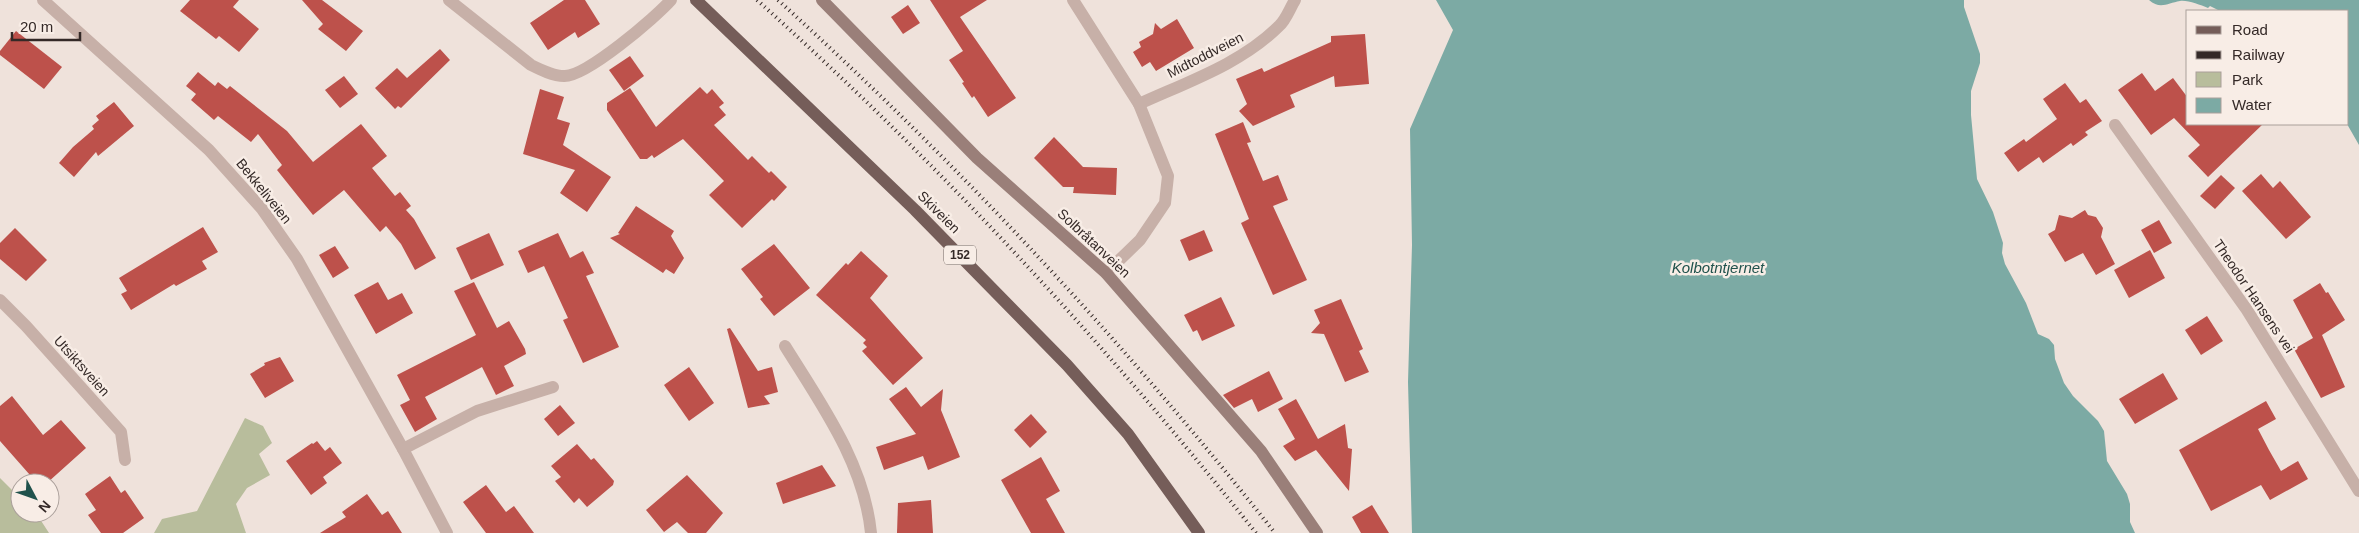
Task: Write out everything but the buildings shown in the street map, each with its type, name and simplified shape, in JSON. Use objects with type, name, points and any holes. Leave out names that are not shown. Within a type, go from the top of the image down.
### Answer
[{"type":"main road","name":"Skiveien","points":[[696,0],[915,210],[1066,365],[1128,434],[1199,533]]},
{"type":"street","name":"Bekkeliveien","points":[[43,0],[209,150],[262,209],[297,259],[403,449],[447,533]]},
{"type":"street","points":[[449,0],[531,65],[543,71],[566,76],[586,67],[622,43],[645,26],[671,0]]},
{"type":"street","name":"Solbråtanveien","points":[[822,0],[977,158],[1106,273],[1261,451],[1317,533]]},
{"type":"street","points":[[1073,0],[1139,104],[1168,176],[1165,203],[1140,240],[1106,273]]},
{"type":"street","name":"Midtoddveien","points":[[1139,104],[1208,74],[1249,52],[1281,25],[1295,0]]},
{"type":"street","name":"Theodor Hansens vei","points":[[2115,125],[2247,310],[2359,491]]},
{"type":"street","name":"Utsiktsveien","points":[[0,300],[26,326],[121,432],[125,460]]},
{"type":"street","points":[[785,346],[825,410],[857,473],[868,508],[871,533]]},
{"type":"street","points":[[403,449],[477,411],[553,387]]},
{"type":"green space","points":[[245,418],[263,426],[272,443],[259,454],[270,475],[247,488],[236,504],[246,533],[154,533],[162,519],[197,511]]},
{"type":"green space","points":[[0,478],[10,488],[10,523],[42,523],[49,533],[0,533]]},
{"type":"water","name":"Kolbotntjernet","points":[[1436,0],[1964,0],[1964,7],[1980,54],[1980,63],[1971,91],[1971,115],[1977,179],[1993,212],[2003,243],[2002,253],[2005,264],[2026,303],[2038,334],[2049,339],[2054,345],[2055,359],[2064,383],[2073,396],[2098,421],[2104,431],[2107,461],[2127,494],[2130,504],[2130,522],[2135,533],[1412,533],[1408,382],[1412,245],[1410,129],[1453,30]]},
{"type":"water","points":[[2149,0],[2359,0],[2359,145],[2348,125],[2349,10],[2218,10],[2210,6],[2208,8],[2187,1],[2160,5]]},
{"type":"railway","points":[[757,0],[890,125],[1018,256],[1140,392],[1256,533]]},
{"type":"railway","points":[[778,0],[911,126],[1038,256],[1159,392],[1275,533]]}]
